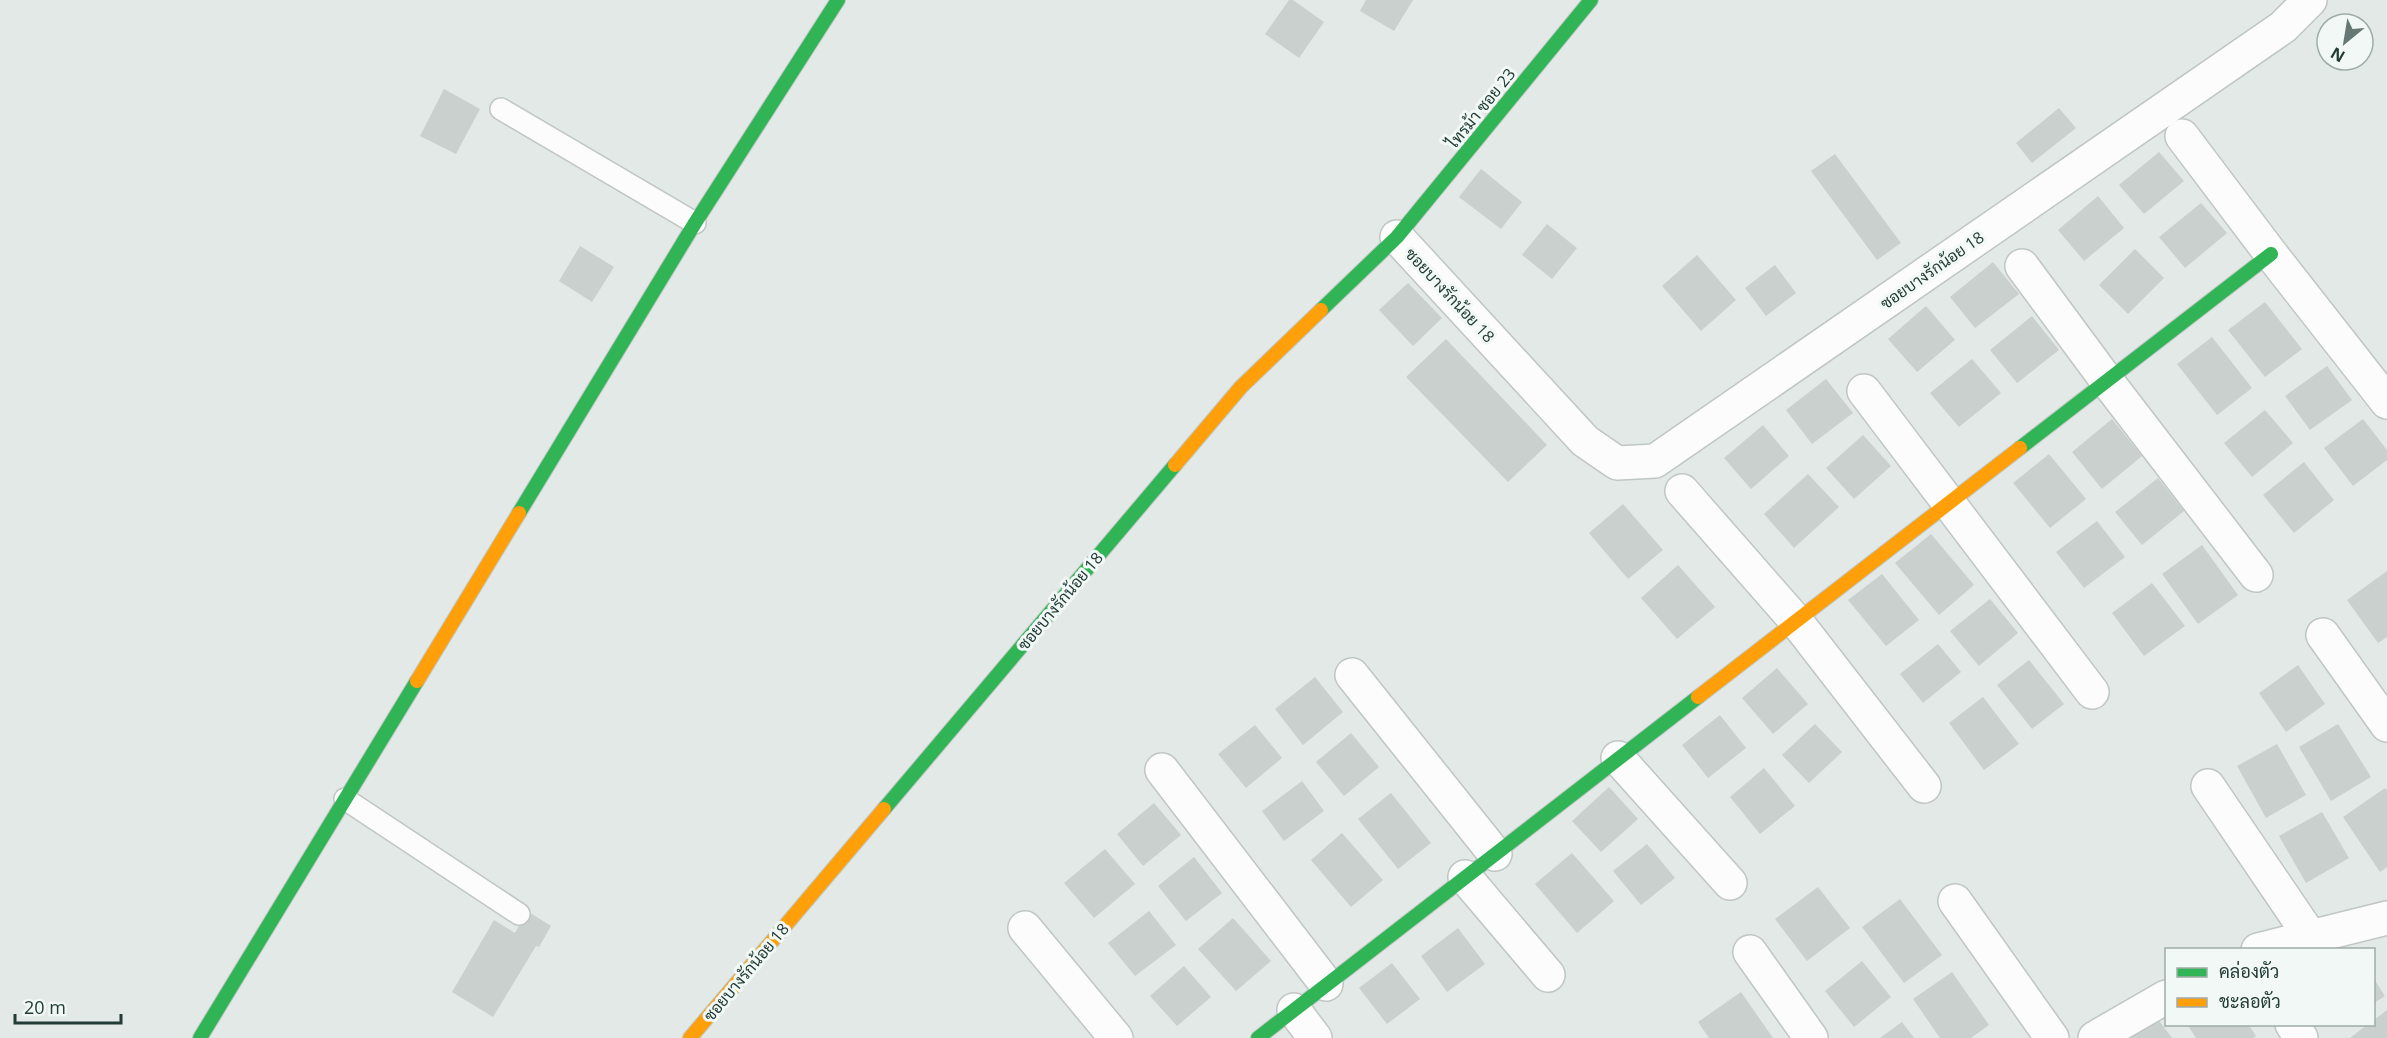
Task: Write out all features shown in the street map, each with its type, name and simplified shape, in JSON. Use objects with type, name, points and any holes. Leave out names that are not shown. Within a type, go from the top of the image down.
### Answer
[{"type":"street","points":[[200,1038],[695,223],[837,0]]},
{"type":"street","name":"ไทรม้า ซอย 23","points":[[1397,237],[1591,0]]},
{"type":"street","name":"ซอยบางรักน้อย 18","points":[[690,1038],[1241,387],[1397,237],[1585,441],[1617,463],[1655,461],[2273,33],[2310,0]]},
{"type":"street","points":[[2182,136],[2271,255],[2387,402]]},
{"type":"street","points":[[1258,1038],[2271,255]]},
{"type":"street","points":[[2022,266],[2256,575]]},
{"type":"street","points":[[1864,391],[2092,692]]},
{"type":"street","points":[[1682,491],[1796,621],[1924,786]]},
{"type":"street","points":[[2323,635],[2387,725]]},
{"type":"street","points":[[1352,675],[1495,854]]},
{"type":"street","points":[[1618,758],[1730,883]]},
{"type":"street","points":[[1162,770],[1326,984]]},
{"type":"street","points":[[2208,786],[2310,936]]},
{"type":"street","points":[[1465,877],[1548,975]]},
{"type":"street","points":[[1955,902],[2052,1038]]},
{"type":"street","points":[[2265,948],[2387,918]]},
{"type":"street","points":[[1024,928],[1116,1038]]},
{"type":"street","points":[[1750,952],[1811,1038]]},
{"type":"street","points":[[2096,1038],[2165,998]]},
{"type":"street","points":[[1293,1010],[1315,1038]]},
{"type":"lane","points":[[501,109],[695,223]]},
{"type":"lane","points":[[345,799],[519,914]]},
{"type":"building","points":[[1289,0],[1293,0],[1324,22],[1299,58],[1265,34]]},
{"type":"building","points":[[1366,0],[1413,0],[1394,31],[1360,11]]},
{"type":"building","points":[[444,89],[480,109],[456,154],[420,136]]},
{"type":"building","points":[[2059,108],[2076,128],[2032,163],[2016,143]]},
{"type":"building","points":[[2159,152],[2184,181],[2144,214],[2119,185]]},
{"type":"building","points":[[1835,154],[1901,243],[1877,260],[1811,171]]},
{"type":"building","points":[[1481,169],[1522,202],[1501,229],[1459,197]]},
{"type":"building","points":[[2098,196],[2124,228],[2084,261],[2058,230]]},
{"type":"building","points":[[2201,203],[2227,233],[2185,268],[2159,237]]},
{"type":"building","points":[[1547,224],[1577,248],[1552,279],[1522,255]]},
{"type":"building","points":[[580,246],[614,267],[592,302],[559,281]]},
{"type":"building","points":[[2135,249],[2164,278],[2128,314],[2099,285]]},
{"type":"building","points":[[1697,255],[1736,300],[1701,331],[1662,286]]},
{"type":"building","points":[[1993,262],[2019,294],[1975,328],[1950,297]]},
{"type":"building","points":[[1775,265],[1796,293],[1766,316],[1745,288]]},
{"type":"building","points":[[1408,283],[1442,318],[1413,346],[1379,310]]},
{"type":"building","points":[[2265,302],[2302,349],[2265,377],[2228,330]]},
{"type":"building","points":[[1926,306],[1955,340],[1917,372],[1888,339]]},
{"type":"building","points":[[2032,316],[2059,350],[2017,383],[1990,350]]},
{"type":"building","points":[[2212,337],[2252,388],[2217,415],[2177,364]]},
{"type":"building","points":[[1446,339],[1547,445],[1508,482],[1406,377]]},
{"type":"building","points":[[1972,359],[2001,393],[1959,427],[1930,393]]},
{"type":"building","points":[[2327,366],[2352,400],[2310,430],[2285,396]]},
{"type":"building","points":[[1826,379],[1853,413],[1812,444],[1786,410]]},
{"type":"building","points":[[2265,410],[2293,443],[2252,477],[2224,443]]},
{"type":"building","points":[[2112,419],[2142,456],[2102,489],[2072,452]]},
{"type":"building","points":[[2363,419],[2387,450],[2387,460],[2353,486],[2324,448]]},
{"type":"building","points":[[1763,425],[1789,456],[1751,489],[1724,458]]},
{"type":"building","points":[[1863,435],[1891,466],[1854,499],[1826,468]]},
{"type":"building","points":[[2049,454],[2086,499],[2050,528],[2013,483]]},
{"type":"building","points":[[2304,462],[2334,500],[2294,533],[2263,495]]},
{"type":"building","points":[[1808,474],[1839,507],[1794,548],[1764,514]]},
{"type":"building","points":[[2158,478],[2184,511],[2142,545],[2115,512]]},
{"type":"building","points":[[1623,504],[1663,550],[1628,579],[1589,533]]},
{"type":"building","points":[[2097,521],[2125,557],[2084,588],[2056,552]]},
{"type":"building","points":[[1931,534],[1974,585],[1939,615],[1895,563]]},
{"type":"building","points":[[2202,545],[2238,595],[2198,624],[2162,574]]},
{"type":"building","points":[[1678,565],[1715,607],[1677,639],[1641,598]]},
{"type":"building","points":[[2387,571],[2387,637],[2378,643],[2347,600]]},
{"type":"building","points":[[1882,574],[1919,620],[1886,646],[1848,600]]},
{"type":"building","points":[[2152,583],[2185,626],[2144,656],[2112,613]]},
{"type":"building","points":[[1990,599],[2018,633],[1979,666],[1950,631]]},
{"type":"building","points":[[1938,644],[1961,672],[1923,703],[1900,674]]},
{"type":"building","points":[[2029,660],[2064,704],[2032,729],[1997,685]]},
{"type":"building","points":[[2298,665],[2325,704],[2286,732],[2259,693]]},
{"type":"building","points":[[1777,668],[1808,704],[1773,734],[1742,698]]},
{"type":"building","points":[[1315,677],[1343,712],[1303,745],[1275,709]]},
{"type":"building","points":[[1983,697],[2019,744],[1984,770],[1949,723]]},
{"type":"building","points":[[1720,715],[1746,748],[1708,778],[1682,745]]},
{"type":"building","points":[[1815,724],[1842,752],[1809,783],[1782,755]]},
{"type":"building","points":[[2338,724],[2371,777],[2331,801],[2299,747]]},
{"type":"building","points":[[1255,725],[1282,758],[1246,788],[1218,754]]},
{"type":"building","points":[[1351,733],[1379,767],[1344,796],[1316,762]]},
{"type":"building","points":[[2277,744],[2306,795],[2266,818],[2237,766]]},
{"type":"building","points":[[1764,768],[1795,806],[1760,834],[1730,797]]},
{"type":"building","points":[[1302,781],[1324,811],[1284,841],[1262,811]]},
{"type":"building","points":[[1609,787],[1638,819],[1601,852],[1572,821]]},
{"type":"building","points":[[2385,788],[2387,790],[2387,867],[2380,872],[2343,817]]},
{"type":"building","points":[[1391,793],[1431,843],[1398,869],[1358,819]]},
{"type":"building","points":[[1154,803],[1181,835],[1143,866],[1117,834]]},
{"type":"building","points":[[2322,812],[2349,858],[2306,883],[2279,836]]},
{"type":"building","points":[[1342,833],[1383,880],[1351,907],[1311,860]]},
{"type":"building","points":[[1647,844],[1675,878],[1641,905],[1613,871]]},
{"type":"building","points":[[1105,849],[1135,884],[1094,918],[1064,883]]},
{"type":"building","points":[[1572,853],[1614,901],[1577,933],[1535,884]]},
{"type":"building","points":[[1194,857],[1222,893],[1186,921],[1158,886]]},
{"type":"building","points":[[1818,887],[1850,928],[1807,961],[1775,919]]},
{"type":"building","points":[[1900,899],[1942,955],[1904,983],[1862,927]]},
{"type":"building","points":[[527,911],[551,926],[539,947],[536,946],[493,1017],[452,992],[494,920],[515,933]]},
{"type":"building","points":[[1149,911],[1176,945],[1135,976],[1108,943]]},
{"type":"building","points":[[1233,918],[1271,961],[1236,991],[1198,949]]},
{"type":"building","points":[[1458,928],[1485,964],[1447,992],[1421,956]]},
{"type":"building","points":[[1862,961],[1891,997],[1854,1027],[1825,991]]},
{"type":"building","points":[[1392,963],[1420,999],[1387,1024],[1359,988]]},
{"type":"building","points":[[1184,966],[1211,997],[1177,1026],[1150,996]]},
{"type":"building","points":[[1952,972],[1989,1025],[1971,1038],[1940,1038],[1913,999]]},
{"type":"building","points":[[2375,981],[2385,996],[2375,1002]]},
{"type":"building","points":[[1741,992],[1773,1038],[1709,1038],[1698,1022]]},
{"type":"building","points":[[2387,1010],[2387,1038],[2350,1038],[2365,1026],[2375,1026],[2375,1019]]},
{"type":"building","points":[[2157,1018],[2172,1038],[2128,1038]]},
{"type":"building","points":[[1902,1022],[1914,1038],[1880,1038]]},
{"type":"building","points":[[2188,1026],[2249,1026],[2256,1036],[2253,1038],[2196,1038]]},
{"type":"traffic: fast","points":[[519,513],[695,223],[838,0]]},
{"type":"traffic: fast","points":[[1321,310],[1397,237],[1591,0]]},
{"type":"traffic: fast","points":[[2020,448],[2271,254]]},
{"type":"traffic: fast","points":[[884,809],[1175,465]]},
{"type":"traffic: fast","points":[[200,1038],[417,681]]},
{"type":"traffic: fast","points":[[1258,1038],[1698,697]]},
{"type":"traffic: slow","points":[[1175,465],[1241,387],[1321,310]]},
{"type":"traffic: slow","points":[[1698,697],[2020,448]]},
{"type":"traffic: slow","points":[[417,681],[519,513]]},
{"type":"traffic: slow","points":[[690,1038],[884,809]]}]
